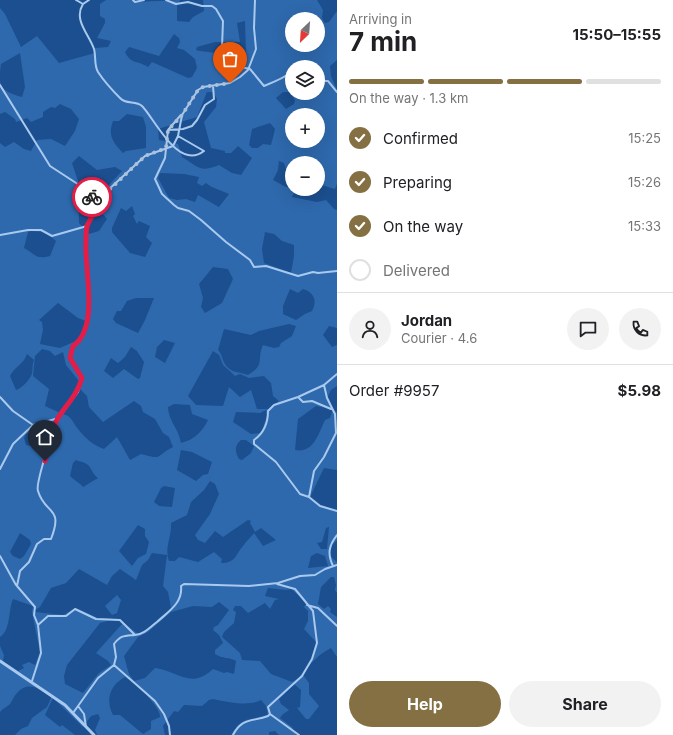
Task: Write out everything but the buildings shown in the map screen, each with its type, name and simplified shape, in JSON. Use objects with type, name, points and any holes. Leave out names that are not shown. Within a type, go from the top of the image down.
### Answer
[{"type":"street","points":[[76,0],[83,4]]},
{"type":"street","points":[[89,0],[83,4],[80,12],[80,20],[94,48],[97,71],[120,98],[129,103],[139,104],[143,107],[158,129],[173,146],[186,154],[197,155],[204,151],[178,136]]},
{"type":"street","points":[[133,0],[135,2],[144,0]]},
{"type":"street","points":[[166,0],[176,4],[188,2],[202,6],[212,6],[216,9],[223,21],[222,47],[224,54],[236,66],[248,70],[250,69],[264,86],[285,77]]},
{"type":"street","points":[[255,0],[254,28],[256,49],[248,70],[230,83],[203,87],[198,90],[182,115],[168,130],[165,158],[156,179],[162,194],[178,208],[189,211],[201,220],[226,242],[250,260],[254,267],[266,266],[298,276],[313,272],[318,273],[337,270]]},
{"type":"street","points":[[325,81],[328,81],[337,92]]},
{"type":"street","points":[[0,85],[13,110],[32,135],[50,166],[93,194],[108,191],[145,156],[173,146],[178,136],[178,129],[182,115]]},
{"type":"street","points":[[168,130],[192,126],[205,105],[214,99],[213,86]]},
{"type":"street","points":[[17,586],[20,571],[29,562],[37,544],[44,539],[51,540],[55,530],[55,516],[40,497],[37,483],[58,418],[78,392],[82,378],[70,358],[73,346],[78,343],[84,331],[90,310],[86,272],[87,226],[94,210],[93,194]]},
{"type":"street","points":[[0,235],[28,230],[41,230],[52,236],[87,226]]},
{"type":"street","points":[[337,374],[324,384],[298,397],[274,405],[268,411],[268,418],[264,431],[254,440],[254,444],[276,462],[298,493],[309,497],[320,506],[337,511]]},
{"type":"street","points":[[309,497],[314,471],[324,457],[336,433],[335,414],[331,409],[324,384]]},
{"type":"street","points":[[0,397],[13,411],[33,425]]},
{"type":"street","points":[[298,397],[303,402],[312,401],[331,409]]},
{"type":"street","points":[[0,469],[13,444],[33,425],[58,418]]},
{"type":"street","points":[[333,566],[328,554],[330,546],[337,534]]},
{"type":"street","points":[[0,556],[17,586],[35,607],[34,615],[38,625],[41,653],[32,681]]},
{"type":"street","points":[[72,713],[78,706],[83,696],[98,678],[114,665],[115,643],[122,635],[135,635],[147,631],[172,610],[180,596],[181,586],[184,584],[249,586],[274,584],[300,576],[315,576],[337,565]]},
{"type":"street","points":[[274,584],[295,589],[307,605],[314,611],[317,644],[312,659],[302,676],[268,707],[270,714],[298,735]]},
{"type":"street","points":[[307,605],[318,608],[337,626]]},
{"type":"street","points":[[38,625],[46,617],[66,616],[75,609],[96,618],[120,620],[135,635]]},
{"type":"street","points":[[0,661],[32,681],[65,705],[94,735]]},
{"type":"street","points":[[114,665],[155,701],[164,714],[169,726],[170,735]]},
{"type":"street","points":[[78,706],[84,714],[86,727]]},
{"type":"street","points":[[233,735],[240,725],[246,721],[264,718],[270,714]]},
{"type":"shaded area","points":[[106,0],[133,0],[135,2],[180,0],[177,6],[177,21],[189,22],[193,17],[204,11],[203,0],[317,0],[323,12],[285,12],[285,52],[325,52],[325,23],[329,22],[337,11],[337,60],[330,66],[331,76],[337,90],[337,184],[335,189],[325,186],[325,156],[285,156],[285,166],[284,163],[279,161],[278,170],[273,180],[285,186],[285,196],[292,196],[317,202],[326,200],[334,209],[337,210],[337,328],[329,326],[323,335],[332,347],[337,345],[337,386],[331,390],[328,396],[333,409],[337,413],[337,470],[324,468],[310,497],[321,505],[337,510],[337,540],[332,545],[330,554],[337,562],[337,593],[335,590],[336,585],[334,577],[331,577],[321,587],[318,604],[324,609],[328,606],[331,609],[330,612],[337,617],[337,657],[331,648],[322,653],[308,667],[303,675],[309,683],[309,694],[319,706],[309,719],[306,719],[297,708],[300,707],[301,690],[294,684],[279,699],[281,704],[289,710],[280,718],[292,727],[296,735],[279,735],[275,731],[269,732],[269,735],[231,735],[238,725],[246,720],[268,715],[266,706],[261,700],[244,704],[213,699],[209,700],[202,706],[184,705],[178,712],[174,711],[163,726],[165,735],[97,735],[95,730],[100,718],[98,714],[91,716],[83,727],[53,698],[45,715],[60,727],[62,725],[75,735],[15,735],[21,729],[28,726],[32,718],[47,707],[52,696],[30,686],[21,689],[10,704],[0,712],[0,646],[4,655],[3,661],[18,671],[24,668],[22,665],[29,662],[35,665],[40,652],[32,612],[33,606],[13,599],[8,625],[4,634],[0,637],[0,143],[5,147],[14,142],[24,149],[31,151],[37,140],[51,139],[65,146],[75,131],[79,119],[71,109],[60,104],[55,108],[51,107],[43,112],[43,117],[31,122],[27,118],[16,122],[15,119],[5,112],[0,114],[0,81],[5,90],[11,94],[22,97],[25,87],[20,53],[1,64],[0,72],[0,8],[5,14],[21,47],[37,36],[59,63],[95,53],[95,48],[108,47],[111,41],[97,38],[105,23],[105,19],[100,16],[100,4]],"holes":[[[245,21],[246,53],[243,55],[196,50],[197,47],[215,42],[240,42],[237,23]],[[174,34],[179,38],[180,42],[177,48],[184,50],[195,59],[197,68],[192,77],[188,78],[152,62],[148,67],[132,61],[125,52],[129,47],[159,56]],[[285,60],[325,60],[325,100],[295,100],[294,104],[288,108],[325,108],[325,148],[285,148],[285,108],[276,98],[285,92]],[[207,92],[213,92],[217,99],[216,107],[204,122],[211,148],[225,151],[225,153],[231,153],[238,146],[252,158],[241,175],[232,173],[219,165],[203,169],[182,157],[178,144],[159,140],[158,129],[197,117]],[[127,114],[143,117],[146,127],[146,148],[126,151],[123,153],[112,138],[113,121],[119,121]],[[270,123],[275,129],[271,145],[263,144],[258,148],[252,148],[249,145],[252,129]],[[79,156],[97,170],[115,167],[122,171],[109,185],[98,184],[95,205],[107,219],[99,231],[89,234],[79,223],[78,181],[72,163]],[[160,173],[184,174],[199,177],[197,183],[202,186],[206,183],[229,194],[219,207],[198,195],[195,202],[186,199],[177,200],[169,198],[158,178]],[[132,206],[135,214],[133,216],[137,224],[139,221],[150,226],[146,237],[152,243],[145,257],[130,253],[112,232],[112,228],[121,208],[126,211]],[[31,231],[45,232],[56,241],[50,256],[39,257],[24,248],[28,232]],[[265,232],[274,234],[282,241],[294,245],[291,273],[264,263],[262,249]],[[213,267],[228,269],[233,279],[222,303],[205,313],[201,307],[203,298],[199,284]],[[290,289],[298,293],[303,289],[310,293],[314,298],[315,301],[312,311],[296,320],[283,314],[283,306]],[[136,298],[154,298],[138,333],[116,323],[113,319],[117,311],[121,311],[127,301]],[[58,303],[78,318],[86,321],[78,340],[60,348],[40,344],[43,330],[42,322],[39,320]],[[289,324],[296,326],[292,336],[281,343],[279,347],[274,348],[263,345],[259,365],[248,375],[235,372],[225,364],[218,350],[224,329],[251,335],[259,331]],[[164,340],[175,343],[165,363],[155,357],[157,347]],[[131,347],[137,351],[144,362],[140,378],[138,379],[124,369],[113,378],[104,371],[111,358],[118,363],[125,357]],[[42,349],[50,351],[55,356],[63,352],[66,365],[79,381],[77,391],[60,413],[45,406],[49,389],[33,376],[35,356]],[[213,351],[219,355],[223,365],[235,376],[240,374],[249,378],[264,376],[271,383],[273,396],[279,401],[268,409],[257,409],[251,390],[240,397],[229,387],[223,406],[196,405],[188,396]],[[27,354],[34,360],[32,373],[28,381],[16,390],[10,376],[24,360]],[[80,389],[87,396],[89,407],[103,422],[134,401],[141,406],[143,412],[155,419],[163,433],[169,437],[173,447],[156,457],[141,454],[130,460],[117,437],[104,449],[100,448],[86,438],[68,416],[63,414]],[[174,404],[190,405],[192,414],[208,420],[204,428],[198,434],[190,440],[181,443],[180,437],[168,407]],[[316,406],[331,409],[332,412],[330,418],[325,420],[315,441],[307,449],[295,450],[298,419]],[[266,410],[267,416],[261,433],[251,434],[233,422],[236,412],[260,413]],[[37,428],[42,430],[31,446],[26,445],[24,438],[26,434]],[[241,440],[246,440],[254,446],[251,453],[242,460],[239,459],[237,454],[237,445]],[[181,450],[192,452],[212,462],[208,474],[203,475],[196,481],[177,470]],[[76,460],[88,465],[98,478],[83,487],[70,476],[73,463]],[[210,481],[215,484],[219,494],[210,514],[195,535],[198,540],[205,543],[215,531],[223,537],[248,520],[251,521],[250,523],[255,532],[261,528],[276,540],[263,546],[254,533],[235,558],[226,563],[221,563],[222,559],[214,552],[198,562],[179,557],[175,561],[169,561],[167,552],[171,523],[187,515],[191,502],[204,490]],[[164,486],[175,488],[172,507],[159,506],[154,502],[161,488]],[[138,525],[145,529],[145,536],[149,542],[146,554],[138,558],[132,566],[119,551]],[[329,527],[327,549],[321,549],[317,543],[322,542],[326,528]],[[20,533],[30,540],[31,544],[24,556],[20,559],[13,556],[10,552]],[[152,553],[167,555],[163,586],[168,592],[171,608],[147,629],[138,634],[119,619],[98,618],[76,608],[63,615],[35,612],[35,610],[40,607],[51,588],[66,583],[79,569],[107,585],[112,576],[120,569],[136,580],[142,565],[148,560]],[[317,553],[325,556],[328,566],[308,568],[311,556]],[[268,588],[286,590],[291,589],[303,599],[306,604],[304,607],[308,611],[308,621],[304,629],[316,642],[311,660],[299,678],[292,682],[271,674],[260,661],[242,660],[240,653],[222,637],[224,632],[234,623],[236,612],[233,610],[235,606],[241,606],[248,613],[265,603],[270,609],[275,600],[279,599],[265,596]],[[219,602],[229,610],[213,630],[219,635],[223,643],[215,650],[215,654],[220,657],[236,661],[234,674],[227,672],[224,673],[213,669],[205,675],[191,679],[155,668],[145,678],[134,681],[129,674],[124,656],[138,637],[148,632],[171,612],[193,606],[212,607]],[[111,620],[119,621],[122,624],[96,653],[108,661],[111,665],[99,673],[83,693],[65,684],[64,676],[67,665],[100,623]],[[125,677],[152,701],[160,717],[151,721],[151,729],[143,734],[120,715],[113,715],[109,704],[110,693],[116,684]]]},
{"type":"shaded area","points":[[117,595],[121,600],[117,613],[112,615],[105,606]]},
{"type":"way so far","points":[[92,197],[93,194],[108,191],[123,175],[145,156],[166,148],[168,130],[182,115],[198,90],[203,87],[230,83]]},
{"type":"route","points":[[45,461],[50,438],[58,418],[66,405],[78,392],[82,378],[70,358],[73,346],[78,343],[84,331],[90,310],[88,303],[89,290],[86,272],[87,253],[85,244],[87,226],[94,210],[92,197]]}]
